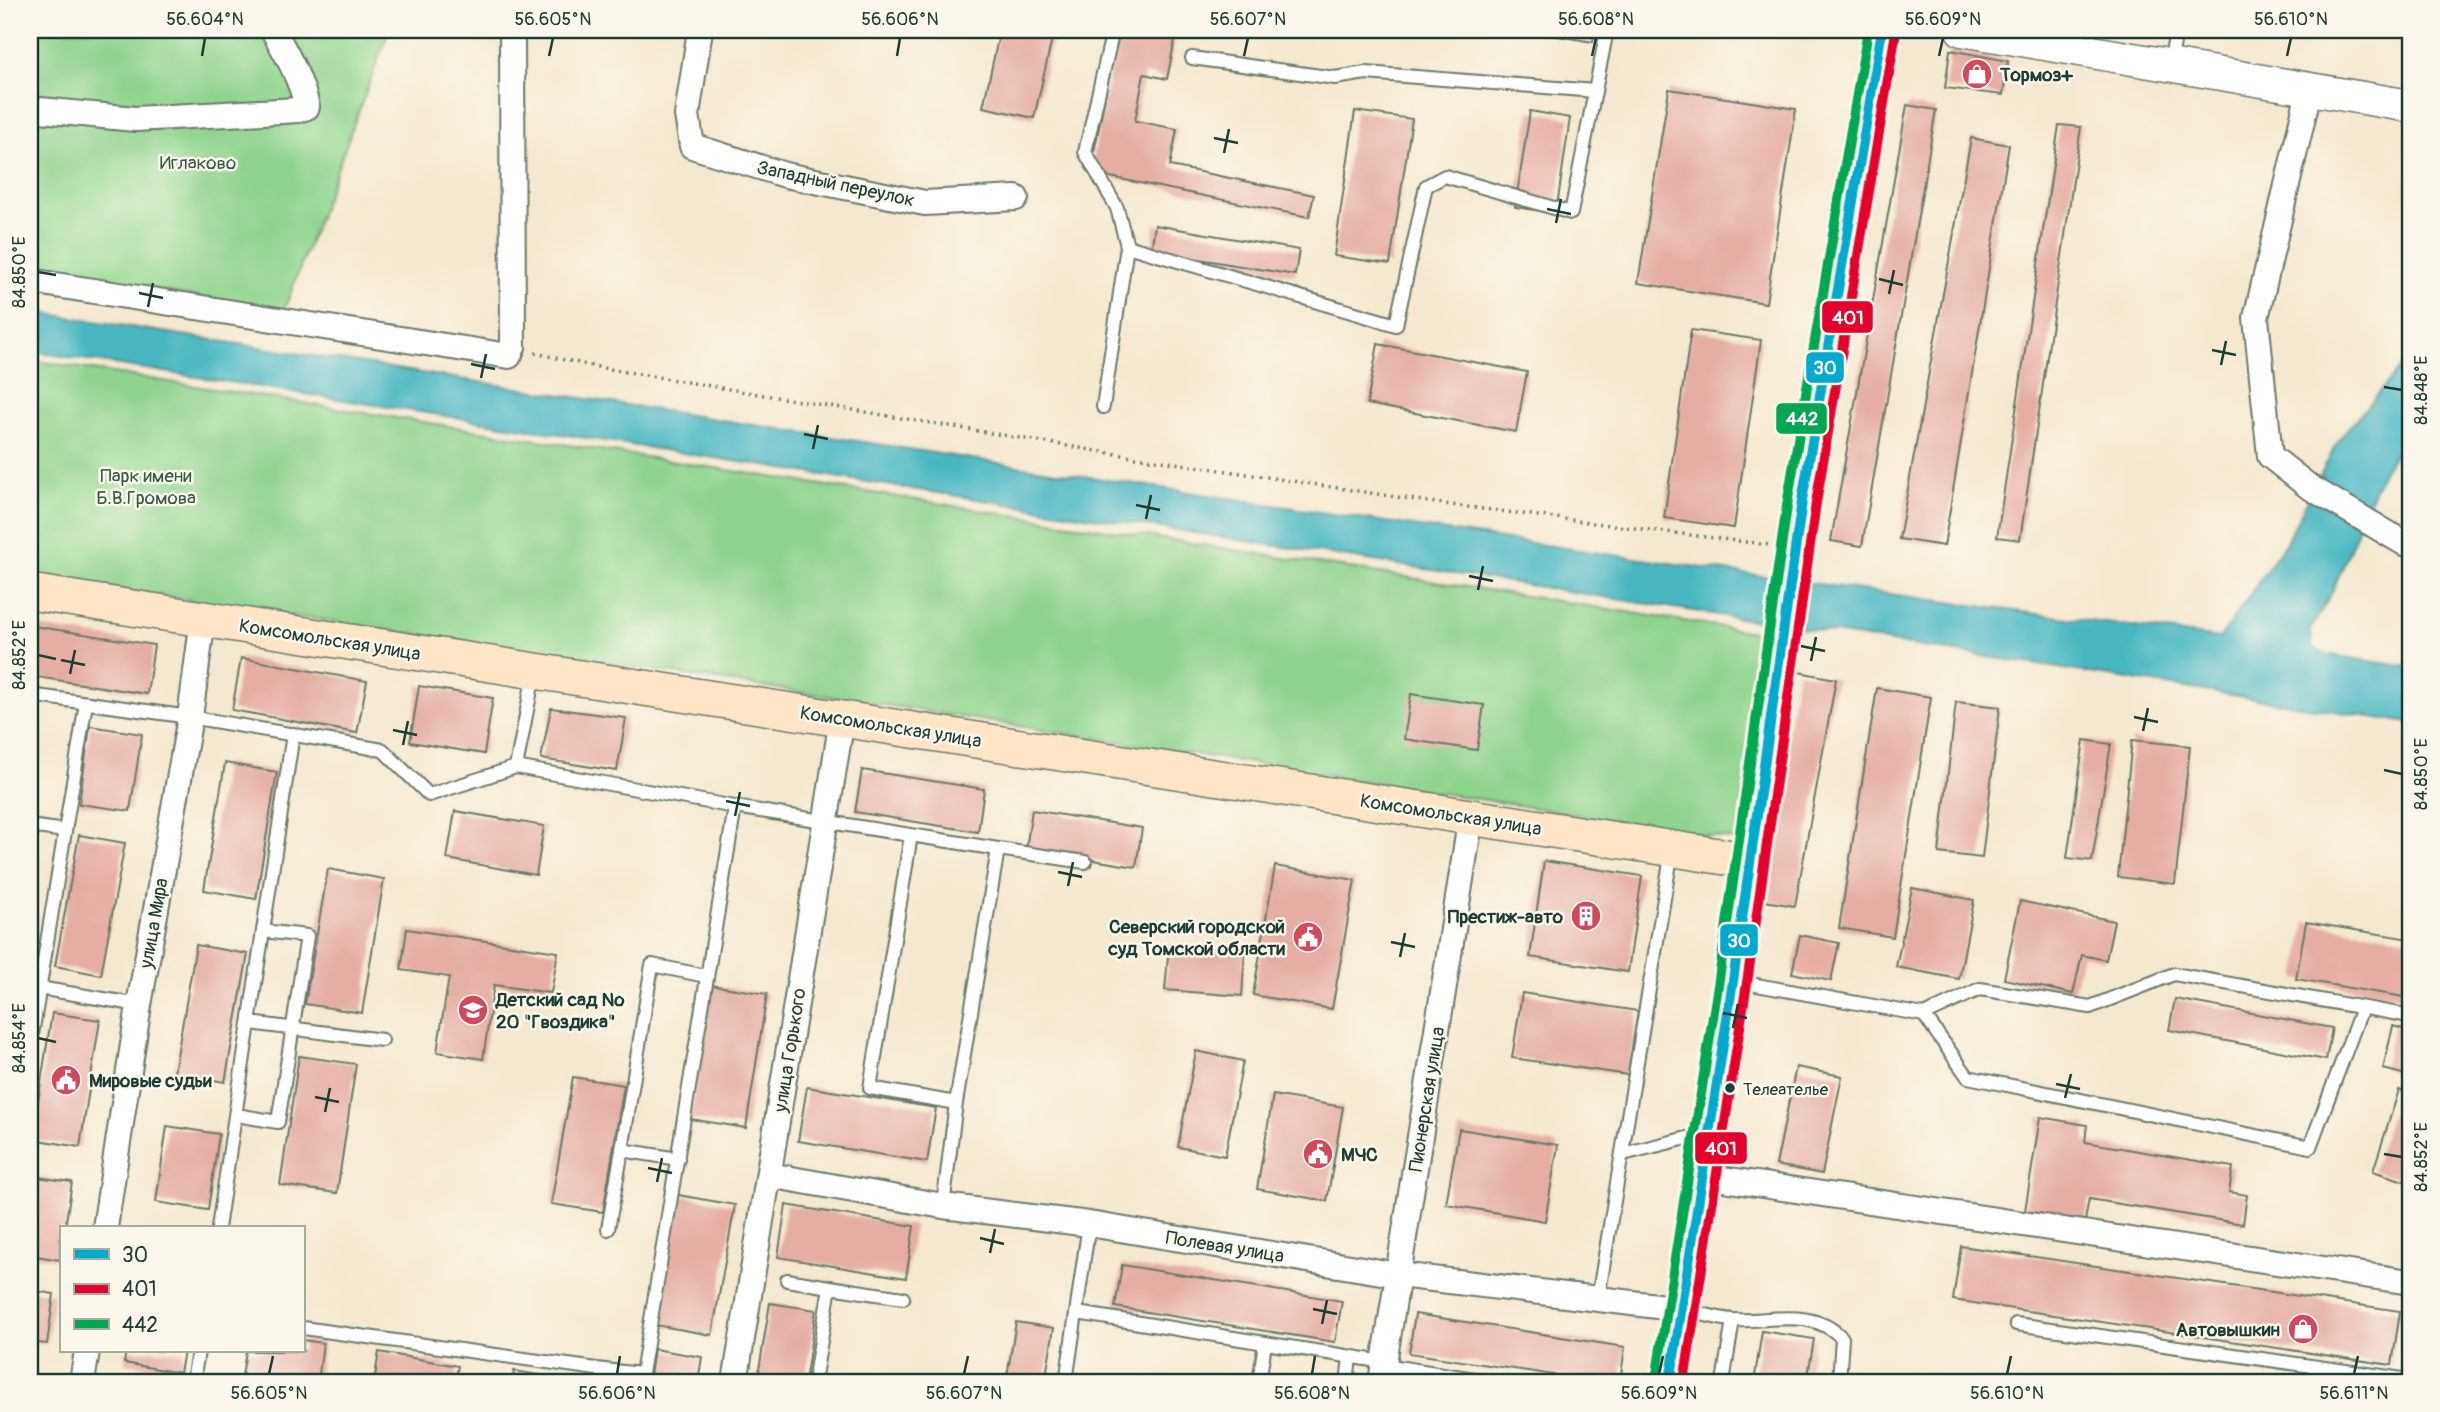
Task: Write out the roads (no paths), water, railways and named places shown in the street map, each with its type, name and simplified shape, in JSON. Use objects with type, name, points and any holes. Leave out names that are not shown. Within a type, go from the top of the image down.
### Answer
[{"type":"main road","points":[[1671,1382],[1711,1132],[1795,548],[1882,30]]},
{"type":"main road","name":"Комсомольская улица","points":[[30,592],[534,673],[1751,861]]},
{"type":"street","points":[[30,109],[135,119],[298,110],[307,107],[293,65],[273,30]]},
{"type":"street","points":[[30,281],[509,356],[513,347],[512,30]]},
{"type":"street","name":"Западный переулок","points":[[700,30],[687,115],[692,146],[785,175],[925,203],[1016,198]]},
{"type":"street","points":[[1962,30],[2309,91],[2410,106]]},
{"type":"street","points":[[2309,91],[2256,318],[2270,456],[2308,486],[2404,544]]},
{"type":"street","name":"улица Мира","points":[[105,1226],[139,1005],[190,717],[203,618]]},
{"type":"street","name":"улица Горького","points":[[736,1382],[842,719]]},
{"type":"street","name":"Пионерская улица","points":[[1383,1370],[1471,816]]},
{"type":"street","name":"Полевая улица","points":[[769,1175],[943,1206],[1089,1224],[1399,1275],[1682,1309]]},
{"type":"street","points":[[1703,1176],[2410,1282]]},
{"type":"street","points":[[82,1382],[87,1352]]},
{"type":"lane","points":[[1103,407],[1128,246],[1117,208],[1086,152],[1113,30]]},
{"type":"lane","points":[[1128,246],[1396,326],[1426,186],[1445,177],[1571,213],[1607,30]]},
{"type":"lane","points":[[2170,66],[2176,30]]},
{"type":"lane","points":[[1192,58],[1335,78],[1367,73],[1595,91]]},
{"type":"lane","points":[[516,767],[534,673]]},
{"type":"lane","points":[[30,695],[190,717],[383,750],[429,795],[516,767],[735,807],[1085,862]]},
{"type":"lane","points":[[30,1047],[86,704]]},
{"type":"lane","points":[[218,1226],[293,734]]},
{"type":"lane","points":[[304,1328],[603,1376],[642,1374],[735,807]]},
{"type":"lane","points":[[30,826],[65,831]]},
{"type":"lane","points":[[911,835],[870,1088],[956,1103]]},
{"type":"lane","points":[[943,1206],[956,1103],[998,849]]},
{"type":"lane","points":[[1598,1298],[1672,849]]},
{"type":"lane","points":[[236,1115],[278,1122],[307,936],[263,931]]},
{"type":"lane","points":[[608,1229],[652,965],[706,976]]},
{"type":"lane","points":[[1733,981],[1924,1015],[1980,989],[2090,1007],[2174,974],[2410,1016]]},
{"type":"lane","points":[[39,988],[139,1005]]},
{"type":"lane","points":[[1924,1015],[1968,1077],[2310,1147],[2362,1008]]},
{"type":"lane","points":[[250,1023],[382,1040]]},
{"type":"lane","points":[[1623,1154],[1711,1132]]},
{"type":"lane","points":[[622,1150],[678,1159]]},
{"type":"lane","points":[[1066,1382],[1089,1224]]},
{"type":"lane","points":[[787,1280],[903,1298]]},
{"type":"lane","points":[[814,1382],[830,1287]]},
{"type":"lane","points":[[1682,1309],[1732,1320],[1771,1316],[1831,1326],[1842,1338],[1839,1382]]},
{"type":"lane","points":[[1077,1312],[1350,1357],[1383,1370],[1494,1382]]},
{"type":"lane","points":[[1723,1382],[1732,1320]]},
{"type":"lane","points":[[2016,1324],[2410,1380]]},
{"type":"lane","points":[[1259,1382],[1265,1343]]},
{"type":"lane","points":[[193,1382],[198,1352]]},
{"type":"lane","points":[[1347,1382],[1350,1357]]},
{"type":"water","points":[[30,311],[1398,524],[2220,638],[2286,542],[2339,439],[2410,357],[2410,432],[2380,476],[2333,590],[2311,629],[2312,647],[2324,654],[2410,667],[2410,723],[30,351]]},
{"type":"place","name":"Тормоз+","points":[[1977,74]]},
{"type":"place","name":"Престиж-авто","points":[[1586,916]]},
{"type":"place","name":"Северский городской суд Томской области","points":[[1308,937]]},
{"type":"place","name":"Детский сад № 20 \"Гвоздика\"","points":[[473,1010]]},
{"type":"place","name":"Мировые судьи","points":[[66,1080]]},
{"type":"place","name":"Телеателье","points":[[1730,1088]]},
{"type":"place","name":"МЧС","points":[[1318,1154]]},
{"type":"place","name":"Автовышкин","points":[[2303,1329]]},
{"type":"park label","name":"Иглаково","points":[[198,162]]},
{"type":"park label","name":"Парк имени Б.В.Громова","points":[[146,486]]}]
